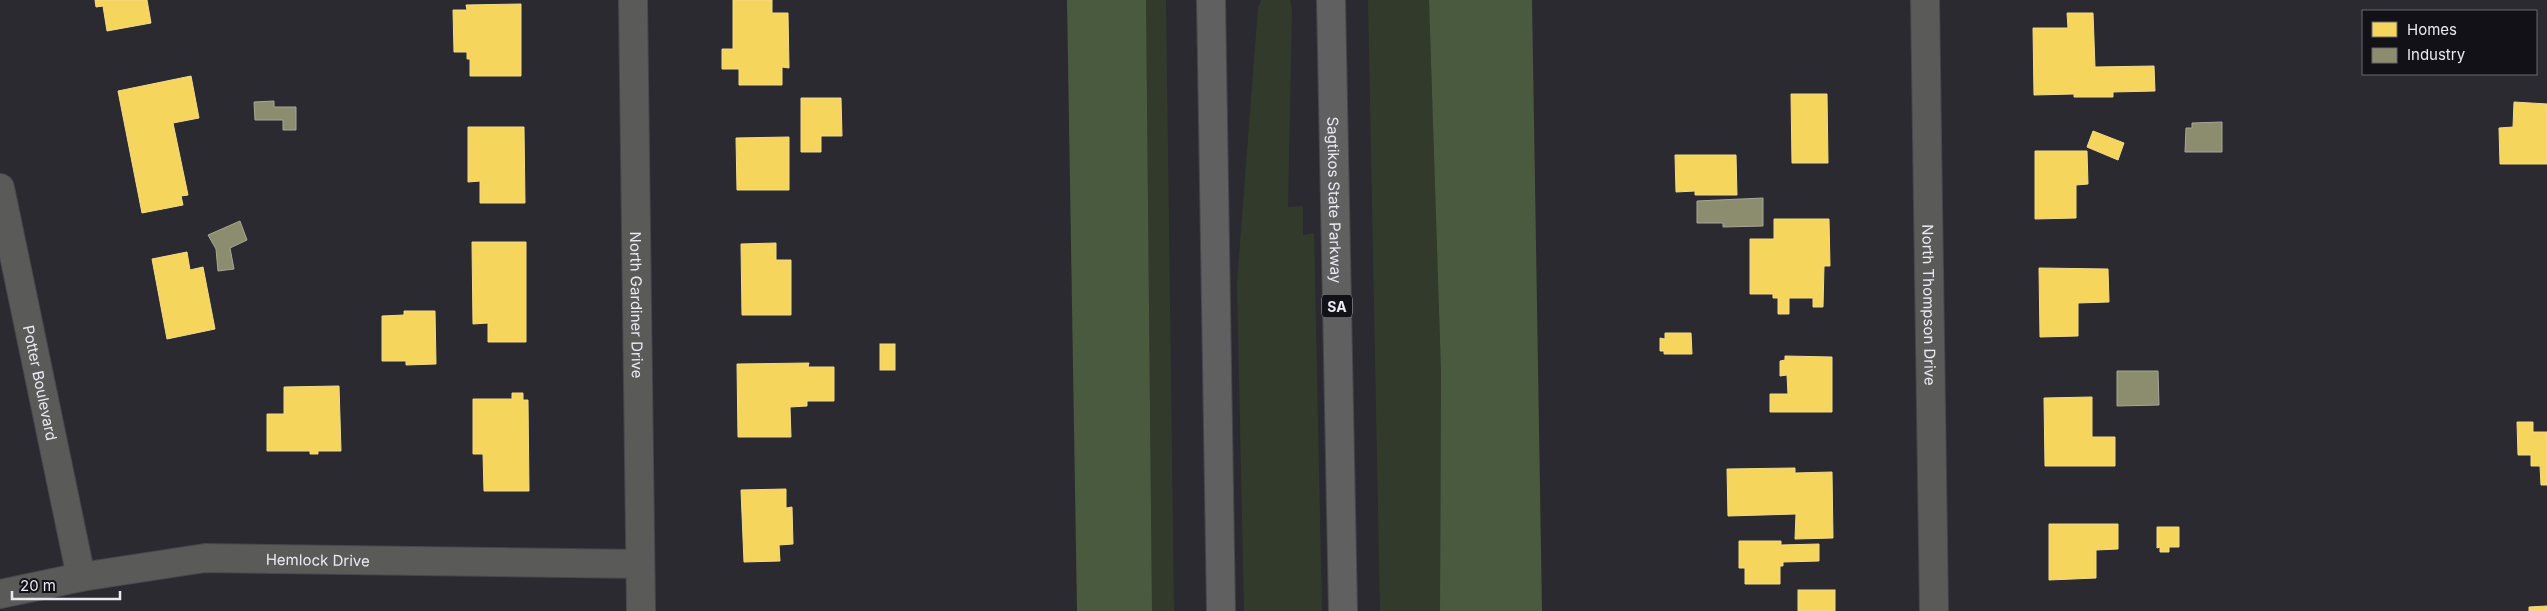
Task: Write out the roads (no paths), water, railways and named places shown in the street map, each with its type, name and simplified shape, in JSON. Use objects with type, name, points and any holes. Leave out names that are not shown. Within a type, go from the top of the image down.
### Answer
[{"type":"highway","points":[[1211,0],[1222,611]]},
{"type":"highway","name":"Sagtikos State Parkway","points":[[1331,0],[1343,611]]},
{"type":"street","name":"North Gardiner Drive","points":[[633,0],[641,611]]},
{"type":"street","name":"North Thompson Drive","points":[[1925,0],[1934,611]]},
{"type":"street","name":"Potter Boulevard","points":[[0,188],[81,577]]},
{"type":"street","name":"Hemlock Drive","points":[[0,594],[81,577],[205,558],[640,564]]}]
